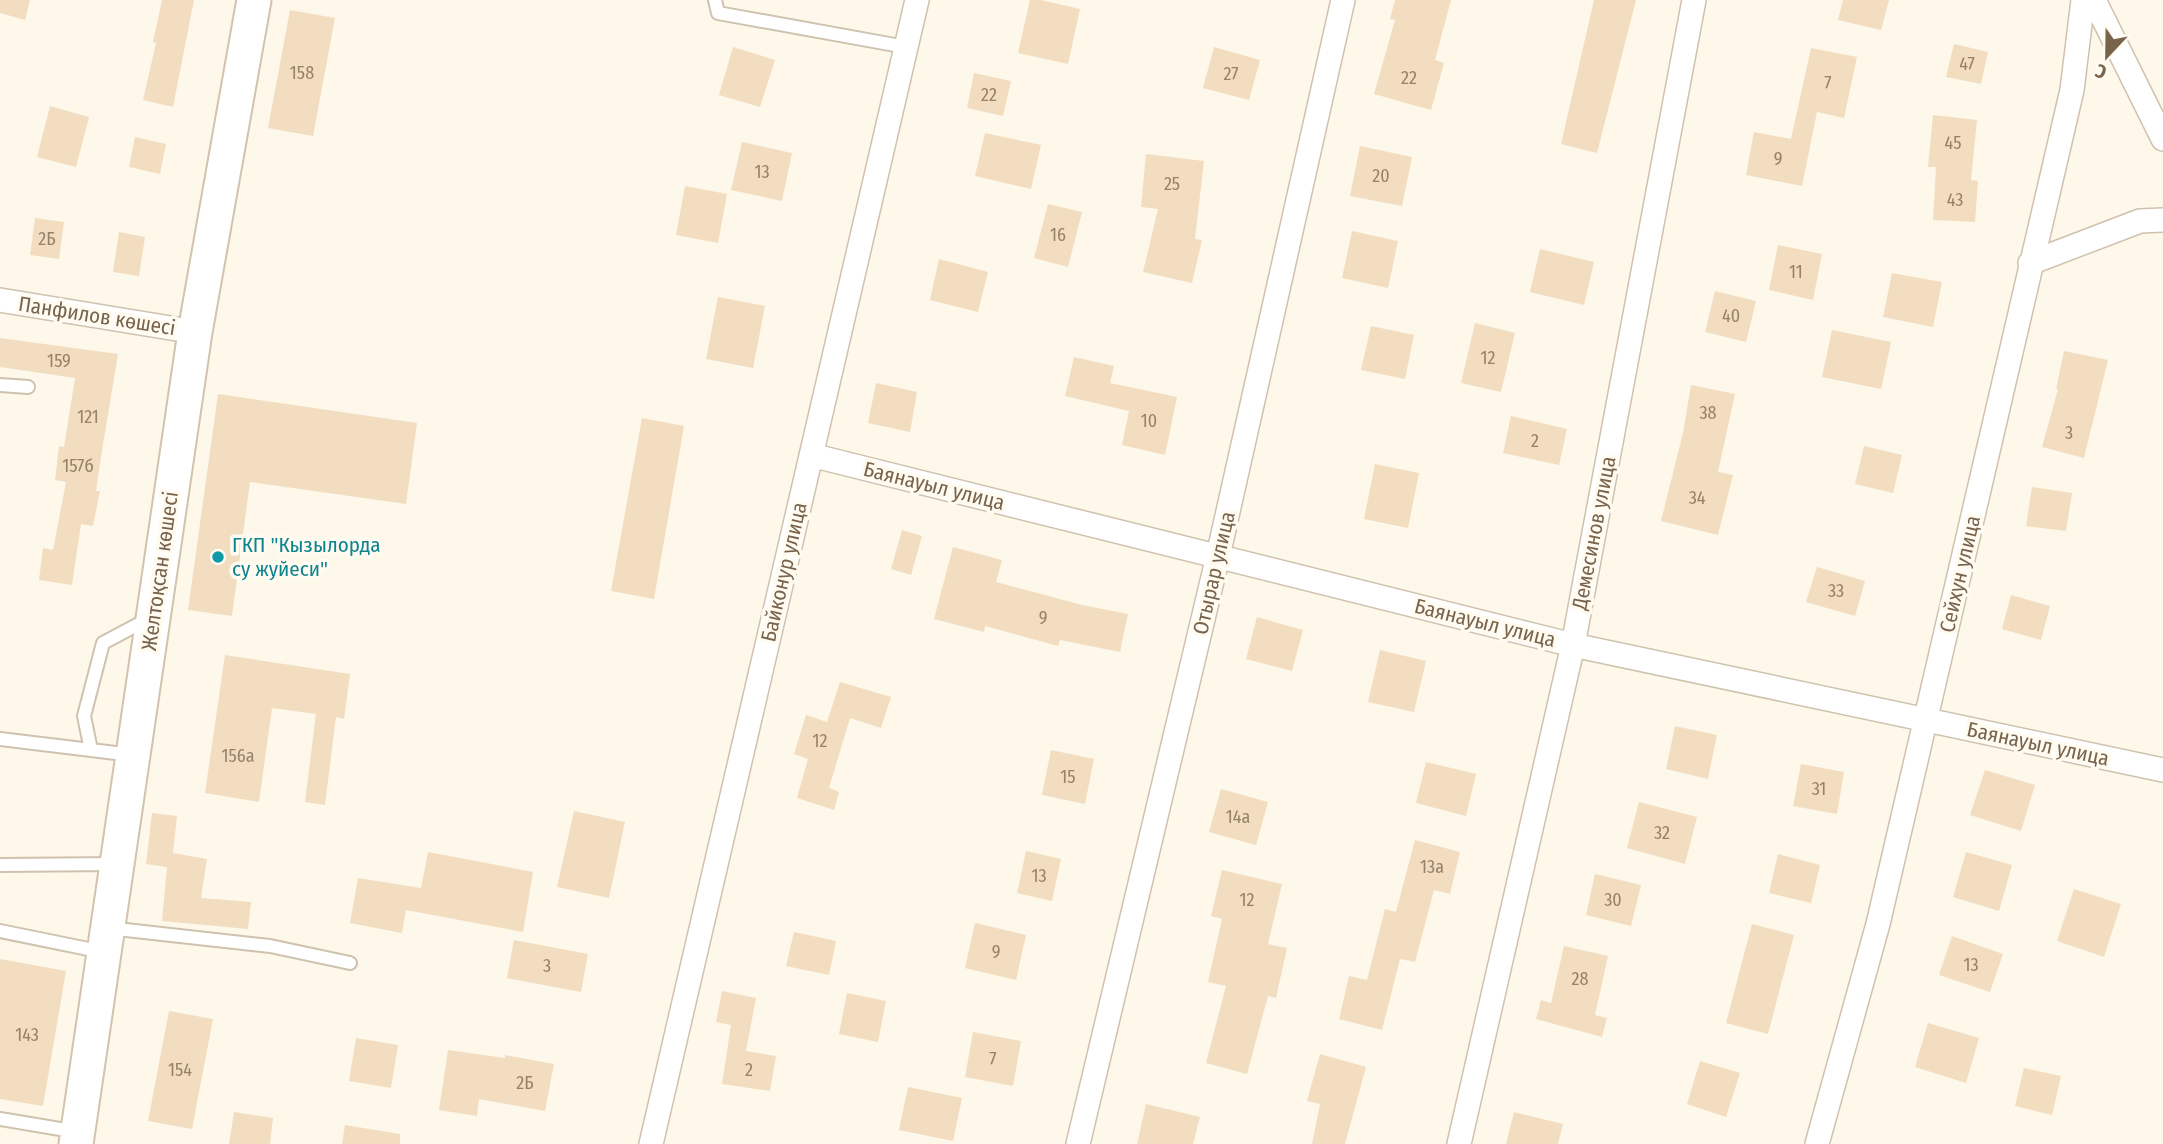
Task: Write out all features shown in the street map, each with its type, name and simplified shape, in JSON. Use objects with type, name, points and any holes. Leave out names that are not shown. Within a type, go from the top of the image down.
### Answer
[{"type":"street","name":"Желтоқсан көшесі","points":[[77,1138],[195,332],[254,0]]},
{"type":"street","name":"Байконур улица","points":[[651,1144],[917,0]]},
{"type":"street","name":"Отырар улица","points":[[1078,1144],[1218,556],[1343,0]]},
{"type":"street","name":"Демесинов улица","points":[[1459,1144],[1573,645],[1694,0]]},
{"type":"street","name":"Сейхун улица","points":[[1817,1144],[1878,924],[1927,721],[2030,263],[2072,90],[2083,0]]},
{"type":"street","points":[[2094,0],[2163,139]]},
{"type":"street","points":[[2030,263],[2140,220],[2163,220]]},
{"type":"street","name":"Панфилов көшесі","points":[[0,300],[195,332]]},
{"type":"street","name":"Баянауыл улица","points":[[811,455],[1573,645],[2163,770]]},
{"type":"lane","points":[[715,0],[718,13],[906,47]]},
{"type":"lane","points":[[0,385],[28,387]]},
{"type":"lane","points":[[91,750],[84,716],[103,643],[153,616]]},
{"type":"lane","points":[[0,739],[133,755]]},
{"type":"lane","points":[[0,865],[117,864]]},
{"type":"lane","points":[[0,931],[106,940],[270,946],[350,963]]},
{"type":"lane","points":[[0,1119],[77,1138]]},
{"type":"building","points":[[0,0],[30,0],[25,20],[0,13]]},
{"type":"building","points":[[162,0],[194,0],[173,107],[143,100],[156,43],[153,42]]},
{"type":"building","points":[[1030,0],[1080,9],[1068,64],[1018,53]]},
{"type":"building","points":[[1395,0],[1451,0],[1435,60],[1444,63],[1431,110],[1374,94],[1395,20],[1390,19]]},
{"type":"building","points":[[1594,0],[1636,0],[1597,153],[1561,144]]},
{"type":"building","points":[[1843,0],[1889,0],[1881,30],[1838,20]]},
{"type":"building","points":[[290,10],[335,18],[313,136],[268,128]]},
{"type":"building","points":[[1954,44],[1988,52],[1981,84],[1946,77]]},
{"type":"building","points":[[733,47],[775,60],[760,107],[719,95]]},
{"type":"building","points":[[1214,47],[1260,60],[1249,100],[1203,88]]},
{"type":"building","points":[[1811,48],[1857,57],[1844,118],[1817,112],[1802,186],[1746,175],[1754,132],[1791,139]]},
{"type":"building","points":[[974,73],[1011,81],[1003,116],[967,108]]},
{"type":"building","points":[[50,106],[89,117],[76,167],[37,157]]},
{"type":"building","points":[[1933,115],[1977,120],[1971,180],[1978,181],[1975,222],[1933,220],[1936,167],[1928,167]]},
{"type":"building","points":[[985,133],[1041,145],[1031,189],[975,176]]},
{"type":"building","points":[[135,137],[166,144],[160,174],[129,167]]},
{"type":"building","points":[[742,142],[792,153],[782,201],[731,190]]},
{"type":"building","points":[[1360,146],[1412,157],[1402,206],[1350,196]]},
{"type":"building","points":[[1146,154],[1204,161],[1195,239],[1202,240],[1192,283],[1143,272],[1158,209],[1141,207]]},
{"type":"building","points":[[685,186],[727,194],[718,243],[676,235]]},
{"type":"building","points":[[1048,204],[1082,212],[1068,267],[1034,258]]},
{"type":"building","points":[[35,218],[64,222],[59,259],[30,255]]},
{"type":"building","points":[[1352,231],[1398,241],[1388,288],[1342,278]]},
{"type":"building","points":[[119,232],[145,237],[139,276],[113,272]]},
{"type":"building","points":[[1778,245],[1822,254],[1813,300],[1769,290]]},
{"type":"building","points":[[1540,249],[1594,262],[1584,305],[1530,292]]},
{"type":"building","points":[[939,259],[988,272],[978,312],[930,300]]},
{"type":"building","points":[[1892,273],[1942,282],[1933,327],[1883,317]]},
{"type":"building","points":[[1715,291],[1756,301],[1746,342],[1705,332]]},
{"type":"building","points":[[718,297],[765,306],[753,368],[706,359]]},
{"type":"building","points":[[1475,323],[1515,333],[1501,392],[1461,383]]},
{"type":"building","points":[[1371,326],[1414,335],[1405,379],[1361,370]]},
{"type":"building","points":[[1832,330],[1891,342],[1881,389],[1822,377]]},
{"type":"building","points":[[0,338],[118,354],[96,491],[100,491],[93,526],[81,524],[72,585],[39,580],[43,548],[53,550],[66,482],[55,480],[59,446],[64,447],[75,378],[0,367]]},
{"type":"building","points":[[2064,351],[2108,360],[2084,458],[2042,447],[2058,389]]},
{"type":"building","points":[[1074,357],[1114,366],[1110,383],[1177,397],[1165,455],[1122,445],[1129,411],[1065,396]]},
{"type":"building","points":[[876,383],[917,392],[910,432],[868,423]]},
{"type":"building","points":[[1691,385],[1735,394],[1718,472],[1733,475],[1718,535],[1661,521],[1683,433]]},
{"type":"building","name":"ГКП \"Кызылорда су жуйеси\"","points":[[218,394],[417,423],[406,504],[250,482],[232,616],[188,610]]},
{"type":"building","points":[[1511,416],[1567,429],[1559,465],[1503,453]]},
{"type":"building","points":[[642,418],[684,426],[654,599],[611,591]]},
{"type":"building","points":[[1864,446],[1902,455],[1893,493],[1855,484]]},
{"type":"building","points":[[1375,464],[1419,473],[1408,528],[1364,519]]},
{"type":"building","points":[[2032,487],[2072,493],[2066,531],[2026,526]]},
{"type":"building","points":[[902,530],[922,536],[911,575],[891,569]]},
{"type":"building","points":[[953,547],[1002,560],[996,582],[1128,614],[1120,652],[1060,640],[1058,646],[985,626],[984,632],[934,619]]},
{"type":"building","points":[[1817,567],[1865,581],[1855,616],[1806,602]]},
{"type":"building","points":[[2011,595],[2050,606],[2041,640],[2002,629]]},
{"type":"building","points":[[1257,617],[1303,630],[1292,671],[1246,659]]},
{"type":"building","points":[[1380,650],[1426,661],[1414,712],[1368,702]]},
{"type":"building","points":[[225,655],[350,674],[344,719],[336,717],[325,805],[305,802],[316,714],[272,708],[259,802],[205,793]]},
{"type":"building","points":[[840,682],[891,697],[881,728],[850,718],[829,788],[839,792],[834,810],[797,798],[808,759],[794,754],[806,715],[827,722]]},
{"type":"building","points":[[1675,726],[1717,735],[1708,779],[1666,769]]},
{"type":"building","points":[[1051,750],[1094,759],[1085,804],[1042,795]]},
{"type":"building","points":[[1426,762],[1476,774],[1466,816],[1416,803]]},
{"type":"building","points":[[1801,764],[1844,772],[1837,814],[1793,806]]},
{"type":"building","points":[[1985,770],[2035,785],[2021,831],[1970,815]]},
{"type":"building","points":[[1221,789],[1268,802],[1256,845],[1209,832]]},
{"type":"building","points":[[1639,802],[1697,817],[1685,864],[1627,848]]},
{"type":"building","points":[[574,811],[625,822],[609,898],[557,887]]},
{"type":"building","points":[[152,813],[177,816],[173,853],[207,859],[201,898],[251,902],[248,929],[162,921],[167,867],[146,864]]},
{"type":"building","points":[[1415,840],[1460,852],[1450,894],[1434,890],[1415,962],[1400,959],[1382,1030],[1339,1019],[1349,976],[1367,980],[1385,909],[1396,912]]},
{"type":"building","points":[[1026,851],[1061,859],[1052,901],[1017,893]]},
{"type":"building","points":[[428,852],[533,872],[523,932],[406,910],[402,933],[350,923],[358,878],[421,888]]},
{"type":"building","points":[[1966,852],[2012,865],[1999,911],[1953,897]]},
{"type":"building","points":[[1778,854],[1820,865],[1811,903],[1769,893]]},
{"type":"building","points":[[1222,870],[1282,884],[1268,944],[1287,948],[1276,998],[1268,996],[1247,1074],[1206,1063],[1226,986],[1208,982],[1222,919],[1211,916]]},
{"type":"building","points":[[1595,874],[1641,885],[1631,926],[1586,915]]},
{"type":"building","points":[[2074,889],[2121,904],[2104,957],[2057,941]]},
{"type":"building","points":[[975,923],[1026,935],[1016,980],[965,968]]},
{"type":"building","points":[[1752,924],[1794,935],[1768,1034],[1726,1023]]},
{"type":"building","points":[[794,932],[836,941],[829,975],[786,966]]},
{"type":"building","points":[[1952,936],[2003,954],[1990,992],[1939,975]]},
{"type":"building","points":[[514,940],[588,954],[581,992],[507,978]]},
{"type":"building","points":[[1564,946],[1608,956],[1595,1015],[1607,1018],[1602,1037],[1536,1019],[1541,1000],[1551,1003]]},
{"type":"building","points":[[0,959],[66,971],[43,1106],[0,1099]]},
{"type":"building","points":[[722,991],[756,998],[746,1051],[776,1056],[770,1091],[722,1084],[731,1025],[716,1022]]},
{"type":"building","points":[[847,993],[886,1001],[878,1042],[839,1034]]},
{"type":"building","points":[[169,1011],[213,1019],[192,1129],[148,1121]]},
{"type":"building","points":[[1928,1023],[1979,1038],[1966,1083],[1915,1067]]},
{"type":"building","points":[[973,1032],[1021,1041],[1013,1086],[965,1077]]},
{"type":"building","points":[[356,1038],[398,1045],[391,1088],[349,1081]]},
{"type":"building","points":[[448,1050],[505,1058],[505,1055],[554,1064],[545,1111],[479,1099],[477,1116],[439,1110]]},
{"type":"building","points":[[1320,1054],[1366,1067],[1345,1144],[1312,1144],[1320,1104],[1307,1101]]},
{"type":"building","points":[[1700,1061],[1740,1073],[1726,1117],[1687,1104]]},
{"type":"building","points":[[2024,1068],[2061,1076],[2052,1115],[2015,1106]]},
{"type":"building","points":[[908,1087],[962,1098],[953,1141],[899,1130]]},
{"type":"building","points":[[1146,1104],[1200,1117],[1193,1144],[1137,1144]]},
{"type":"building","points":[[234,1112],[273,1118],[270,1144],[229,1144]]},
{"type":"building","points":[[1514,1112],[1563,1124],[1558,1144],[1506,1144]]},
{"type":"building","points":[[345,1125],[400,1134],[400,1144],[342,1144]]},
{"type":"place","name":"ГКП \"Кызылорда су жуйеси\"","points":[[218,557]]}]
